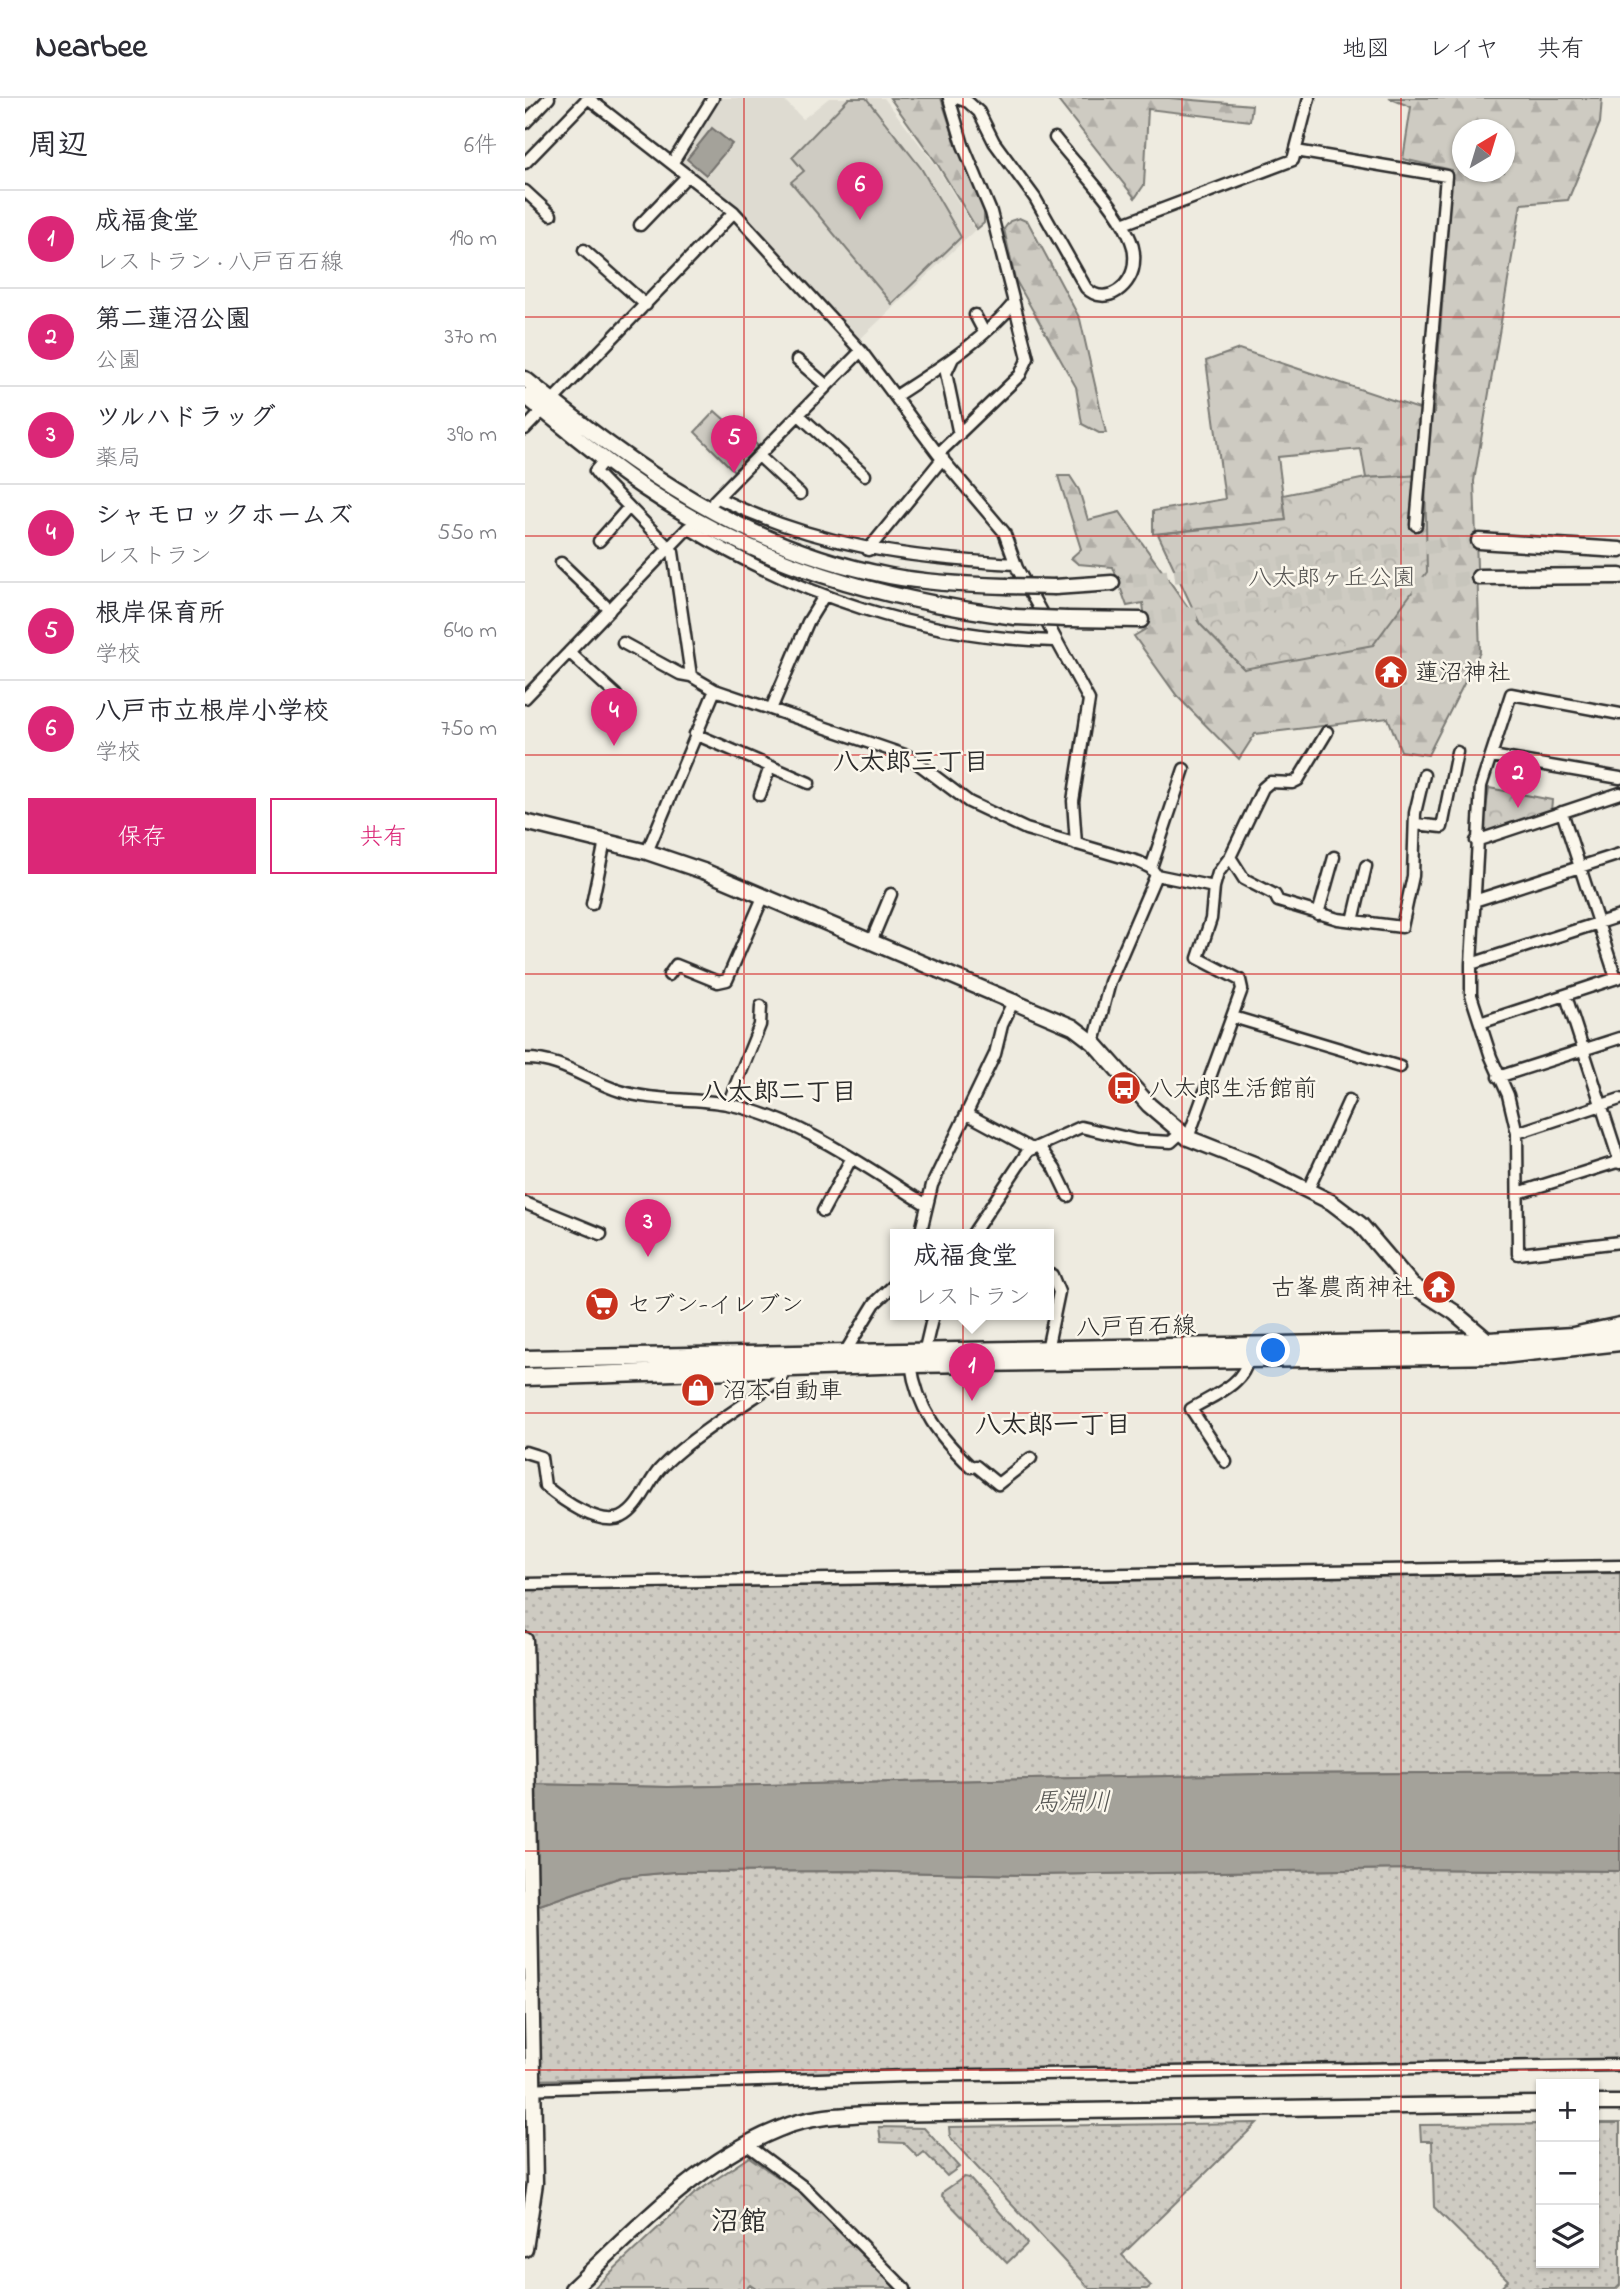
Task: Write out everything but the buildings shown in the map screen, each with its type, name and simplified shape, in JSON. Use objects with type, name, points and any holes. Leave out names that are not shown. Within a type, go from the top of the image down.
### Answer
[{"type":"main road","name":"八戸百石線","points":[[525,1359],[1489,1341],[1573,1336],[1620,1326]]},
{"type":"main road","name":"八戸百石線","points":[[525,1377],[911,1364],[1502,1354],[1620,1342]]},
{"type":"street","points":[[525,123],[549,98]]},
{"type":"street","points":[[525,163],[588,98],[734,212],[861,351],[941,456],[1004,532],[1015,564],[1054,641],[1089,700],[1073,801],[1076,844]]},
{"type":"street","points":[[673,162],[713,98]]},
{"type":"street","points":[[868,550],[959,435],[1020,375],[1028,358],[991,212],[963,145],[949,98]]},
{"type":"street","points":[[957,98],[979,112],[994,142],[1035,198],[1086,288],[1098,297],[1116,292],[1131,274],[1135,263],[1133,248],[1123,224],[1055,138]]},
{"type":"street","points":[[1123,224],[1293,160],[1309,98]]},
{"type":"street","points":[[1296,151],[1446,176],[1416,525]]},
{"type":"street","points":[[640,225],[688,175]]},
{"type":"street","points":[[525,191],[551,215]]},
{"type":"street","points":[[525,429],[734,212]]},
{"type":"street","points":[[584,250],[646,306]]},
{"type":"street","points":[[896,396],[953,358],[1014,303]]},
{"type":"street","points":[[975,315],[984,332]]},
{"type":"street","points":[[706,509],[861,351]]},
{"type":"street","points":[[953,358],[946,373],[959,435]]},
{"type":"street","points":[[797,360],[827,386]]},
{"type":"street","points":[[525,379],[548,406],[605,459],[647,491],[767,556],[843,584],[938,607],[1015,617],[1140,620]]},
{"type":"street","points":[[525,396],[548,406],[646,473],[706,509],[749,531],[854,567],[904,578],[1006,586],[1055,587],[1112,583]]},
{"type":"street","points":[[799,415],[865,475]]},
{"type":"street","points":[[759,456],[800,494]]},
{"type":"street","points":[[605,459],[595,471],[671,548],[691,676]]},
{"type":"street","points":[[718,498],[782,527],[868,550],[941,561],[1015,564]]},
{"type":"street","points":[[599,541],[629,507]]},
{"type":"street","points":[[525,698],[688,528],[729,553],[824,596],[946,631],[1006,640],[1054,641]]},
{"type":"street","points":[[1479,541],[1615,548]]},
{"type":"street","points":[[561,562],[610,610]]},
{"type":"street","points":[[1479,577],[1620,576]]},
{"type":"street","points":[[772,707],[808,622],[824,596]]},
{"type":"street","points":[[623,643],[715,690],[908,755],[969,802],[1026,829],[1154,871],[1214,887]]},
{"type":"street","points":[[569,652],[617,695]]},
{"type":"street","points":[[647,852],[715,690]]},
{"type":"street","points":[[1620,714],[1511,694],[1481,786],[1471,964],[1471,995],[1507,1096],[1517,1133],[1518,1254],[1620,1242]]},
{"type":"street","points":[[976,1229],[1036,1147],[1081,1127],[1136,1140],[1171,1142],[1185,1135],[1243,989],[1240,980],[1198,958],[1211,919],[1218,873],[1230,857],[1263,788],[1270,782],[1292,783],[1298,780],[1328,732]]},
{"type":"street","points":[[695,734],[809,783]]},
{"type":"street","points":[[1416,824],[1442,827],[1457,752]]},
{"type":"street","points":[[1492,756],[1620,778]]},
{"type":"street","points":[[759,795],[770,767]]},
{"type":"street","points":[[1094,1043],[1110,982],[1154,871],[1184,769]]},
{"type":"street","points":[[1230,857],[1244,879],[1275,895],[1278,901],[1318,914],[1402,927],[1413,876],[1412,854],[1424,775]]},
{"type":"street","points":[[1476,841],[1620,793]]},
{"type":"street","points":[[1480,1023],[1618,978],[1562,812]]},
{"type":"street","points":[[525,822],[647,852],[764,895],[1073,1027],[1094,1043],[1149,1105],[1185,1135],[1331,1202],[1360,1224],[1412,1284],[1489,1341],[1502,1354]]},
{"type":"street","points":[[592,904],[605,841]]},
{"type":"street","points":[[1474,901],[1620,854]]},
{"type":"street","points":[[1318,914],[1334,857]]},
{"type":"street","points":[[1353,921],[1366,866]]},
{"type":"street","points":[[871,942],[891,894]]},
{"type":"street","points":[[669,975],[676,965],[718,982],[727,979],[764,895]]},
{"type":"street","points":[[1471,964],[1620,916]]},
{"type":"street","points":[[1518,1192],[1620,1161],[1566,996]]},
{"type":"street","points":[[921,1229],[941,1163],[995,1054],[1002,1025],[1014,1000]]},
{"type":"street","points":[[728,1104],[760,1025],[761,1006]]},
{"type":"street","points":[[1233,1017],[1400,1067]]},
{"type":"street","points":[[1498,1077],[1620,1038]]},
{"type":"street","points":[[525,1059],[557,1063],[596,1082],[642,1097],[728,1104],[810,1134],[927,1205]]},
{"type":"street","points":[[1517,1133],[1620,1099]]},
{"type":"street","points":[[1308,1190],[1349,1100]]},
{"type":"street","points":[[967,1114],[1036,1147],[1055,1169],[1067,1196]]},
{"type":"street","points":[[823,1211],[851,1159]]},
{"type":"street","points":[[525,1203],[601,1234]]},
{"type":"street","points":[[1054,1280],[1059,1292],[1054,1316]]},
{"type":"street","points":[[844,1354],[875,1303],[890,1289]]},
{"type":"street","points":[[924,1353],[932,1320]]},
{"type":"street","points":[[1047,1350],[1053,1320]]},
{"type":"street","points":[[1226,1462],[1191,1409],[1235,1382],[1247,1367],[1247,1359]]},
{"type":"street","points":[[911,1364],[929,1421],[942,1440],[971,1467],[976,1466],[998,1484],[1031,1458]]},
{"type":"street","points":[[525,1452],[541,1457],[545,1486],[554,1493],[590,1514],[614,1518],[623,1516],[631,1510],[659,1469],[775,1383],[782,1376],[783,1368]]},
{"type":"street","points":[[525,1584],[1620,1566]]},
{"type":"street","points":[[525,1640],[530,2087],[535,2183],[525,2249]]},
{"type":"street","points":[[530,2087],[905,2076],[1620,2065]]},
{"type":"street","points":[[1599,2103],[1620,2103]]},
{"type":"street","points":[[572,2289],[681,2187],[746,2144],[780,2128],[841,2115],[1536,2104]]},
{"type":"street","points":[[746,2144],[805,2188],[905,2289]]},
{"type":"shaded area","points":[[719,98],[782,98],[803,119],[829,98],[884,98],[937,167],[975,230],[859,340],[741,211],[680,161]]},
{"type":"green space","points":[[849,98],[866,98],[921,168],[961,237],[892,304],[791,182],[804,171],[792,157]]},
{"type":"green space","points":[[890,98],[941,98],[957,147],[984,206],[984,223],[977,229],[938,165]]},
{"type":"green space","points":[[1056,98],[1169,98],[1252,105],[1250,121],[1148,109],[1144,185],[1135,198]]},
{"type":"green space","points":[[1389,98],[1602,98],[1600,123],[1568,200],[1521,204],[1474,481],[1480,652],[1428,755],[1401,751],[1388,718],[1255,734],[1239,759],[1177,696],[1134,636],[1146,629],[1143,603],[1127,606],[1113,567],[1078,564],[1071,558],[1081,549],[1058,476],[1070,476],[1079,490],[1088,520],[1120,512],[1200,624],[1244,669],[1425,475],[1366,478],[1361,449],[1278,457],[1286,520],[1153,534],[1153,511],[1225,499],[1206,361],[1239,349],[1434,414],[1452,170],[1403,159],[1411,107]]},
{"type":"green space","points":[[1019,218],[1028,222],[1080,319],[1106,433],[1099,433],[1082,424],[1076,387],[1015,279],[1004,229],[1010,221]]},
{"type":"green space","points":[[715,411],[735,429],[738,426],[758,446],[734,471],[695,432]]},
{"type":"green space","name":"八太郎ヶ丘公園","points":[[1425,475],[1427,572],[1373,645],[1244,669],[1200,624],[1158,534],[1286,520],[1283,495],[1366,478]]},
{"type":"green space","points":[[1489,788],[1552,800],[1551,811],[1487,832],[1483,829]]},
{"type":"green space","points":[[1620,1573],[1620,1772],[1265,1774],[668,1787],[525,1784],[525,1590]]},
{"type":"green space","points":[[1411,1869],[1620,1871],[1620,2060],[525,2080],[525,1910],[621,1877],[674,1872],[850,1871],[1030,1875]]},
{"type":"green space","points":[[1257,2123],[1122,2255],[1151,2286],[1147,2289],[1090,2289],[950,2138],[949,2127]]},
{"type":"green space","points":[[1599,2123],[1620,2123],[1620,2285],[1616,2289],[1500,2289],[1508,2280],[1434,2207],[1432,2141],[1421,2141],[1420,2125],[1536,2124],[1536,2268],[1599,2268]]},
{"type":"green space","points":[[879,2127],[924,2128],[959,2167],[947,2176],[924,2152],[918,2157],[904,2143],[881,2142]]},
{"type":"green space","points":[[749,2157],[801,2193],[896,2288],[756,2289],[750,2285],[746,2289],[593,2289],[694,2194]]},
{"type":"green space","points":[[964,2177],[969,2178],[1027,2244],[1007,2263],[942,2196],[944,2191]]},
{"type":"water","points":[[712,128],[732,144],[706,175],[687,159]]},
{"type":"water","name":"馬淵川","points":[[1620,1772],[1620,1871],[1411,1869],[1030,1875],[850,1871],[674,1872],[621,1877],[525,1910],[525,1784],[668,1787],[1265,1774]]},
{"type":"tunnel","points":[[1112,583],[1479,541]]},
{"type":"tunnel","points":[[1141,620],[1479,577]]},
{"type":"place","name":"八戸市立根岸小学校","points":[[860,220]]},
{"type":"place","name":"根岸保育所","points":[[734,473]]},
{"type":"place","name":"蓮沼神社","points":[[1391,672]]},
{"type":"place","name":"シャモロックホームズ","points":[[614,746]]},
{"type":"place","name":"第二蓮沼公園","points":[[1518,808]]},
{"type":"place","name":"八太郎生活館前","points":[[1124,1088]]},
{"type":"place","name":"ツルハドラッグ","points":[[648,1257]]},
{"type":"place","name":"古峯農商神社","points":[[1439,1287]]},
{"type":"place","name":"セブン-イレブン","points":[[602,1304]]},
{"type":"place","name":"沼本自動車","points":[[698,1390]]},
{"type":"place","name":"成福食堂","points":[[972,1401]]},
{"type":"district","name":"八太郎三丁目","points":[[911,761]]},
{"type":"district","name":"八太郎二丁目","points":[[779,1091]]},
{"type":"district","name":"八太郎一丁目","points":[[1053,1424]]},
{"type":"district","name":"沼館","points":[[739,2220]]}]
